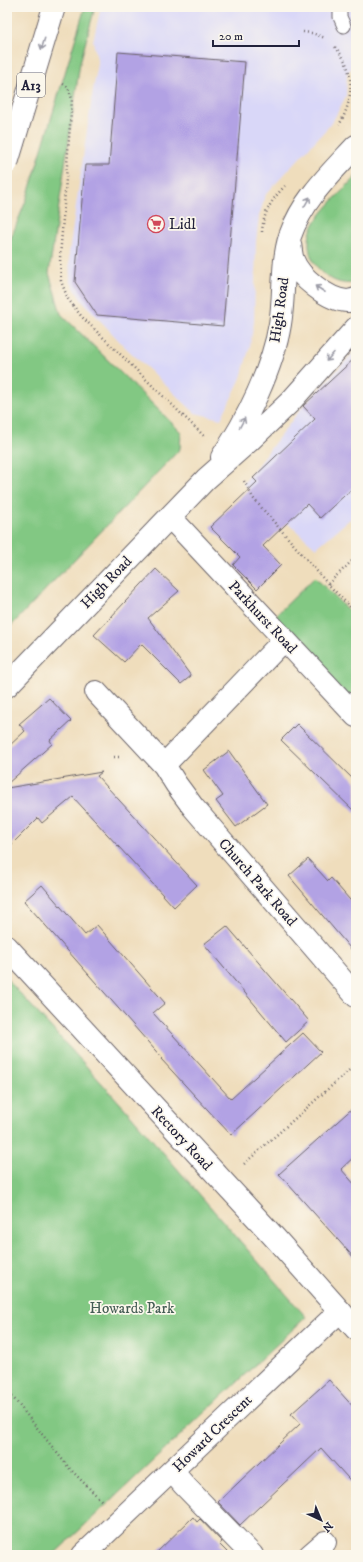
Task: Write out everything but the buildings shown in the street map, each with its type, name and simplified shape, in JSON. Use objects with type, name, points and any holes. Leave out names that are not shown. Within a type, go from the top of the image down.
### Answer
[{"type":"main road","name":"A13","points":[[7,163],[54,7]]},
{"type":"main road","name":"High Road","points":[[206,479],[225,453],[238,430],[252,403],[270,361],[280,324],[287,251],[290,237],[297,219],[312,194],[352,149]]},
{"type":"main road","points":[[290,237],[293,260],[300,271],[311,282],[325,293],[337,299],[348,301],[356,299]]},
{"type":"main road","name":"High Road","points":[[7,686],[206,479],[290,402],[356,328]]},
{"type":"main road","name":"Parkhurst Road","points":[[170,517],[356,716]]},
{"type":"main road","points":[[164,765],[284,640]]},
{"type":"main road","name":"Church Park Road","points":[[96,692],[164,765],[193,807],[356,996]]},
{"type":"main road","name":"Rectory Road","points":[[7,947],[275,1238],[356,1329]]},
{"type":"main road","name":"Howard Crescent","points":[[83,1555],[340,1311]]},
{"type":"main road","points":[[172,1470],[189,1491],[252,1555]]},
{"type":"lane","points":[[340,7],[340,17],[344,26]]},
{"type":"path","points":[[63,84],[68,87],[72,99],[60,258],[61,281],[68,299],[82,317],[209,441]]},
{"type":"path","points":[[242,477],[253,498],[328,584],[356,613]]},
{"type":"path","points":[[328,584],[356,556]]},
{"type":"path","points":[[244,1164],[356,1064]]},
{"type":"path","points":[[7,1390],[69,1468],[105,1503],[107,1500]]},
{"type":"shaded area","points":[[101,7],[356,7],[356,63],[347,73],[346,96],[332,123],[266,194],[259,216],[256,242],[254,322],[250,346],[241,378],[221,419],[195,413],[124,346],[82,301],[70,281],[69,253],[98,64],[93,41]]},
{"type":"shaded area","points":[[356,350],[356,514],[316,548],[243,484],[303,406]]},
{"type":"green space","points":[[85,7],[95,7],[80,63],[49,273],[61,314],[181,432],[180,449],[7,630],[7,248],[27,198]]},
{"type":"green space","points":[[356,176],[356,283],[341,283],[324,274],[316,266],[311,256],[309,239],[312,228],[320,215]]},
{"type":"green space","points":[[315,577],[356,618],[356,711],[271,620]]},
{"type":"green space","name":"Howards Park","points":[[7,979],[128,1112],[306,1317],[53,1555],[7,1555]]},
{"type":"place","name":"Lidl","points":[[156,224]]}]
